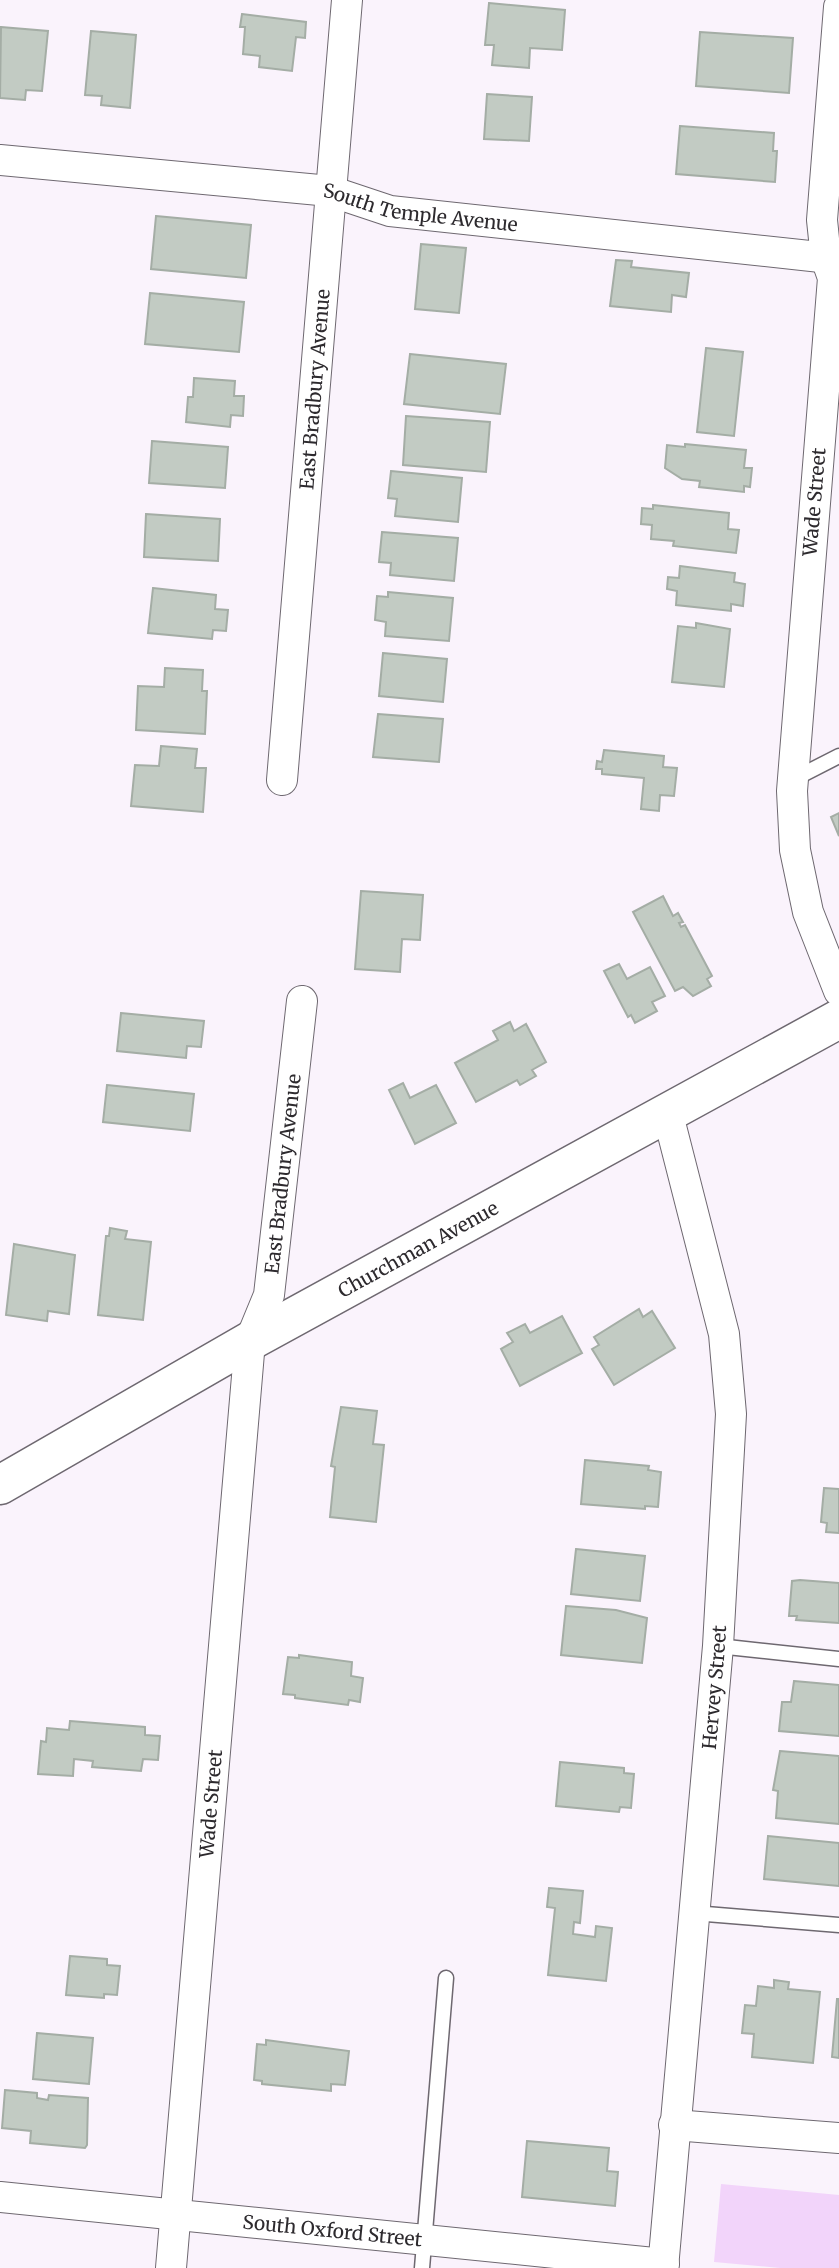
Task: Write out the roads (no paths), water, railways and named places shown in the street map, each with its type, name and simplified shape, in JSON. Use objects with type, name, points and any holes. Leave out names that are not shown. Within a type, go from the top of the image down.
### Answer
[{"type":"main road","name":"Churchman Avenue","points":[[0,1485],[250,1341],[839,1019]]},
{"type":"street","name":"East Bradbury Avenue","points":[[282,780],[347,0]]},
{"type":"street","name":"Wade Street","points":[[839,7],[822,220],[832,259],[833,278],[792,780],[795,849],[808,912],[839,992]]},
{"type":"street","name":"South Temple Avenue","points":[[0,160],[330,191],[390,211],[832,259]]},
{"type":"street","name":"East Bradbury Avenue","points":[[250,1341],[269,1295],[302,1001]]},
{"type":"street","name":"Hervey Street","points":[[663,2266],[718,1646],[730,1482],[731,1414],[724,1334],[667,1111]]},
{"type":"street","name":"Wade Street","points":[[171,2268],[250,1341]]},
{"type":"street","points":[[674,2125],[839,2138]]},
{"type":"street","name":"South Oxford Street","points":[[0,2197],[175,2216],[423,2253],[663,2266]]},
{"type":"lane","points":[[792,780],[839,756]]},
{"type":"lane","points":[[718,1646],[839,1659]]},
{"type":"lane","points":[[694,1913],[839,1925]]},
{"type":"lane","points":[[423,2253],[446,1978]]}]
